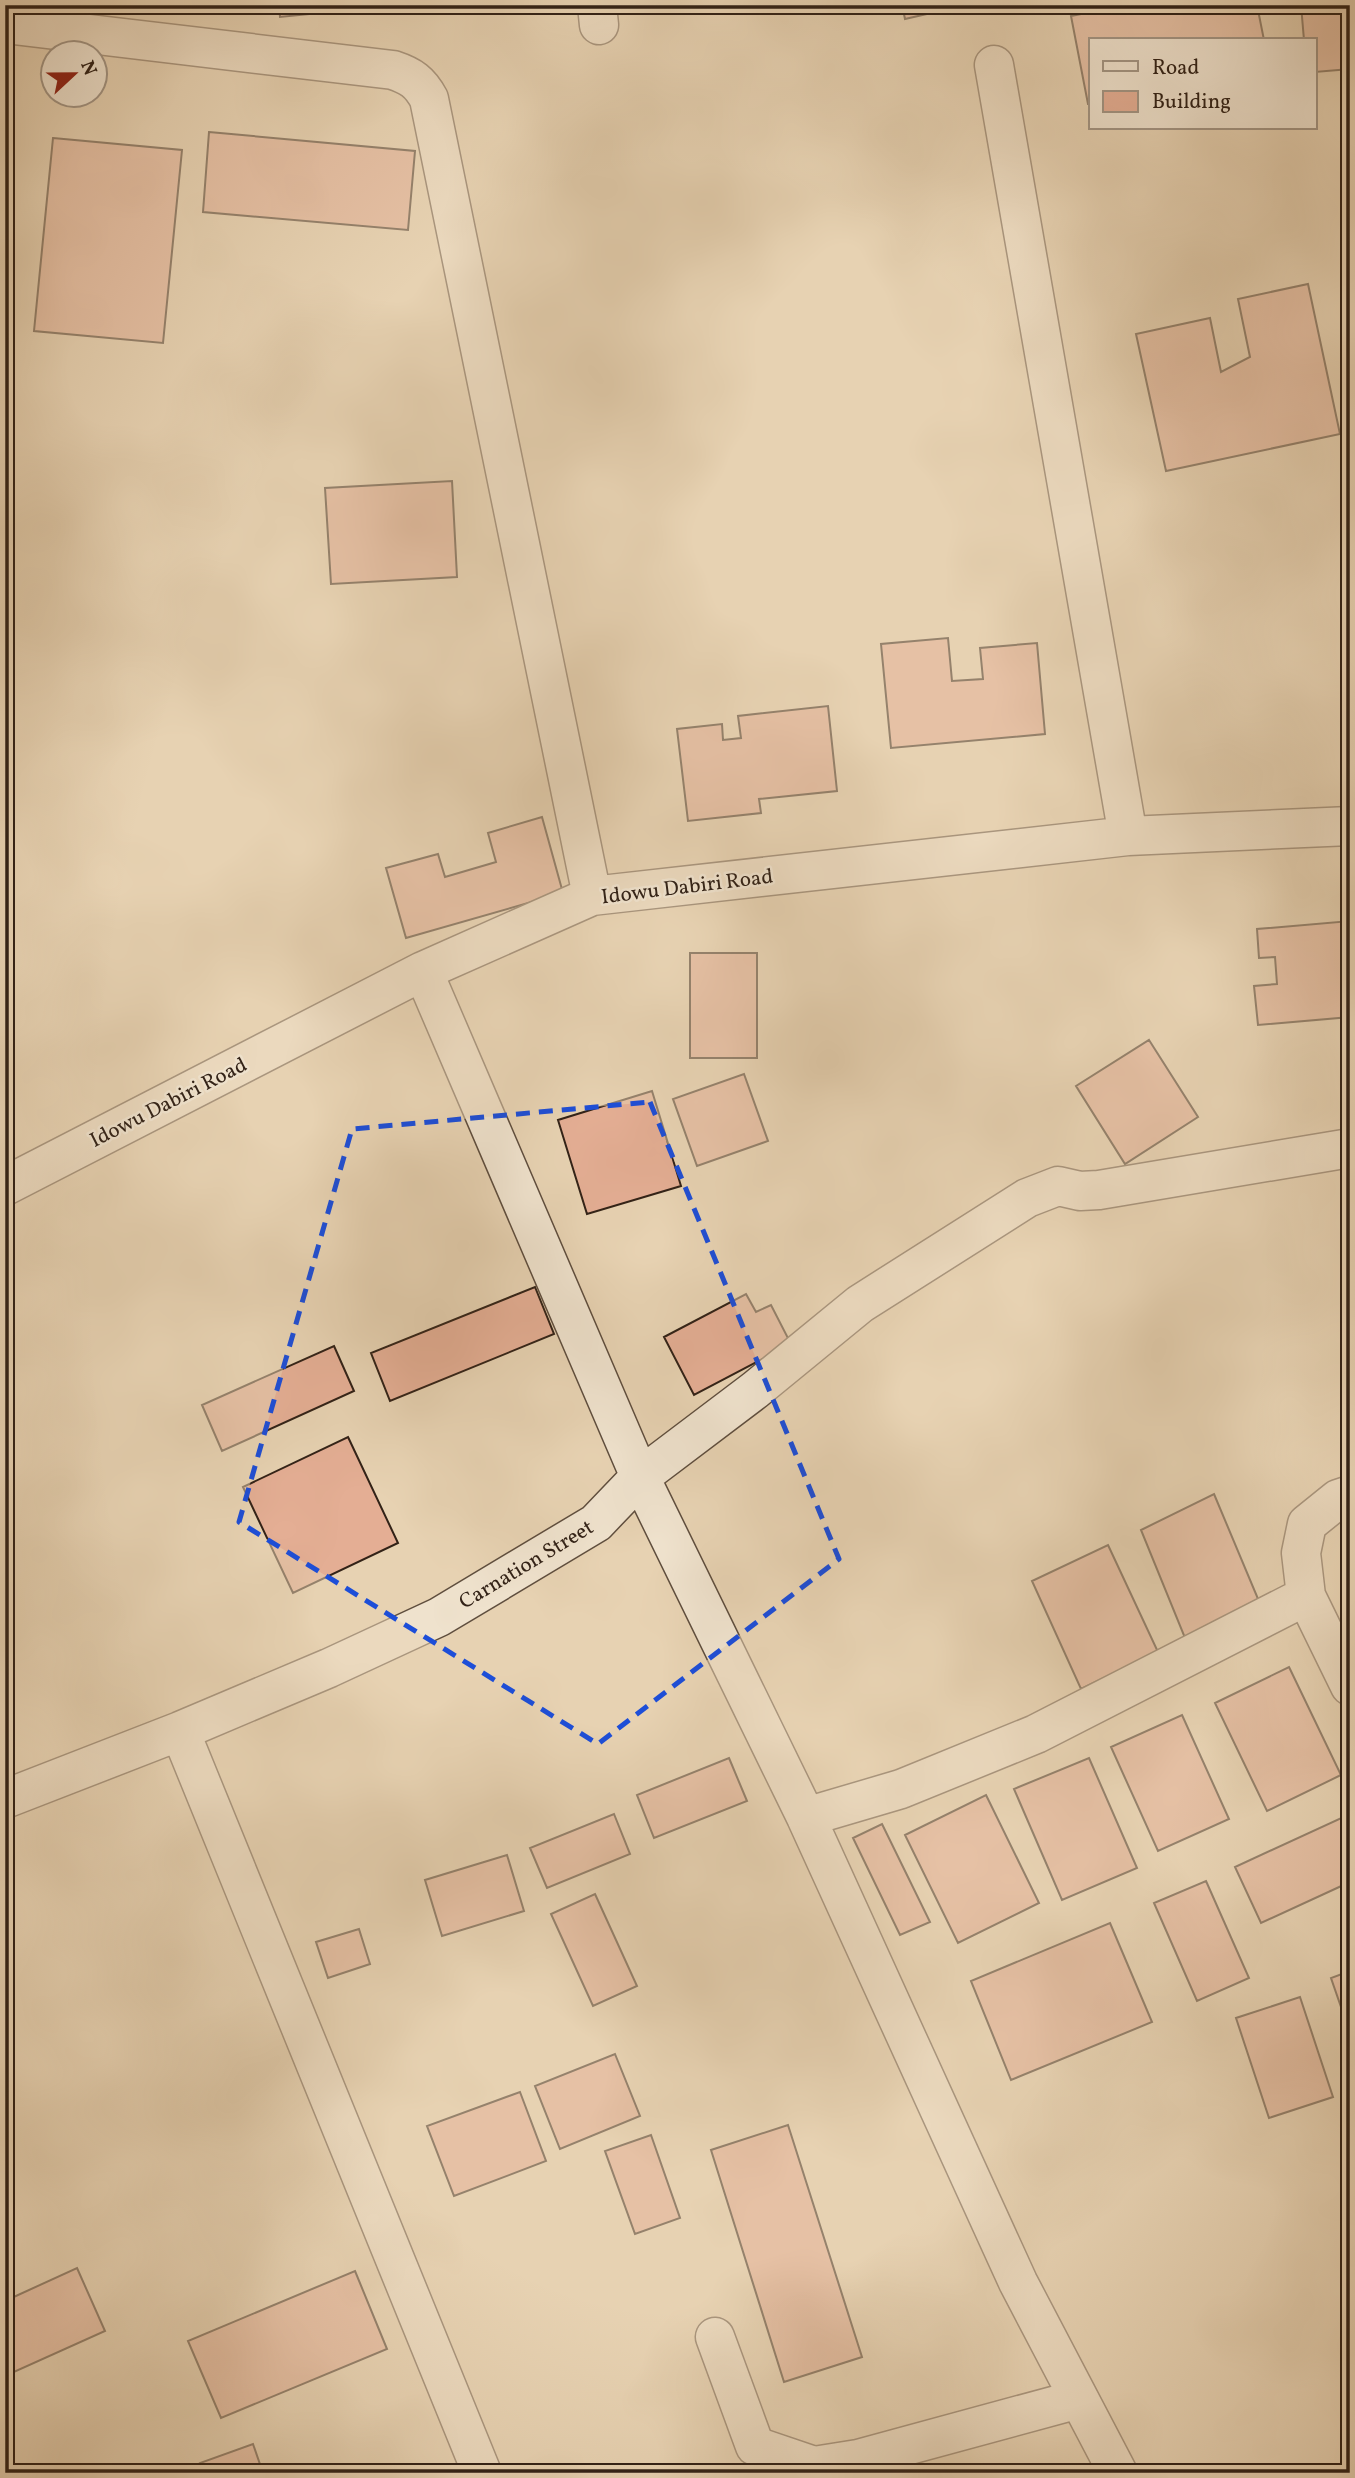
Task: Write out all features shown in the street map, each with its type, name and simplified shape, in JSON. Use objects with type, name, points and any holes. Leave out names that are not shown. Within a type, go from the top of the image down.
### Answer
[{"type":"street","points":[[5,24],[393,70],[412,77],[422,86],[429,99],[592,896]]},
{"type":"street","points":[[994,65],[1128,836]]},
{"type":"street","name":"Idowu Dabiri Road","points":[[5,1186],[423,971],[592,896],[1128,836],[1350,826]]},
{"type":"street","points":[[423,971],[640,1477],[806,1817],[1018,2282],[1118,2473]]},
{"type":"street","name":"Carnation Street","points":[[5,1799],[180,1731],[329,1668],[439,1617],[596,1523],[640,1477],[755,1390],[860,1304],[1027,1198],[1058,1185],[1080,1191],[1099,1190],[1350,1148]]},
{"type":"street","points":[[1350,1495],[1338,1499],[1307,1524],[1301,1553],[1306,1596],[1350,1686]]},
{"type":"street","points":[[806,1817],[901,1789],[1036,1734],[1306,1596]]},
{"type":"street","points":[[180,1731],[482,2473]]},
{"type":"street","points":[[715,2337],[755,2446],[814,2466],[858,2459],[1079,2399]]},
{"type":"highlighted area","points":[[650,1102],[839,1559],[598,1744],[239,1522],[352,1129]]},
{"type":"building","points":[[59,5],[125,5],[60,14]]},
{"type":"building","points":[[279,5],[359,5],[359,9],[280,17]]},
{"type":"building","points":[[902,5],[966,5],[905,19]]},
{"type":"building","points":[[1127,5],[1257,5],[1264,38],[1089,38],[1088,104],[1071,16]]},
{"type":"building","points":[[1301,5],[1350,5],[1350,69],[1316,72],[1316,38],[1304,38]]},
{"type":"building","points":[[209,132],[415,151],[408,230],[203,212]]},
{"type":"building","points":[[53,138],[182,150],[163,343],[34,331]]},
{"type":"building","points":[[1308,284],[1340,434],[1166,471],[1136,334],[1210,318],[1221,372],[1250,357],[1238,299]]},
{"type":"building","points":[[452,481],[457,577],[331,584],[325,488]]},
{"type":"building","points":[[948,638],[952,681],[983,679],[980,648],[1037,643],[1045,734],[891,748],[881,644]]},
{"type":"building","points":[[828,706],[837,791],[759,799],[761,813],[688,821],[677,729],[722,724],[723,740],[741,738],[738,716]]},
{"type":"building","points":[[542,817],[563,893],[406,938],[386,868],[438,854],[445,877],[496,862],[488,833]]},
{"type":"building","points":[[1350,921],[1350,1017],[1258,1025],[1254,986],[1277,984],[1275,957],[1259,958],[1257,929]]},
{"type":"building","points":[[690,953],[757,953],[757,1058],[690,1058]]},
{"type":"building","points":[[1149,1040],[1198,1117],[1125,1164],[1076,1086]]},
{"type":"building","points":[[744,1074],[768,1141],[697,1166],[673,1099]]},
{"type":"building","points":[[652,1091],[681,1186],[587,1214],[558,1120]]},
{"type":"building","points":[[535,1287],[554,1334],[390,1401],[371,1353]]},
{"type":"building","points":[[746,1294],[756,1312],[771,1305],[791,1344],[694,1395],[664,1337]]},
{"type":"building","points":[[334,1346],[354,1391],[222,1451],[202,1405]]},
{"type":"building","points":[[348,1437],[398,1543],[293,1593],[243,1487]]},
{"type":"building","points":[[1214,1494],[1261,1606],[1185,1638],[1141,1530]]},
{"type":"building","points":[[1108,1545],[1158,1652],[1081,1689],[1032,1581]]},
{"type":"building","points":[[1289,1667],[1341,1775],[1267,1811],[1215,1703]]},
{"type":"building","points":[[1182,1715],[1229,1819],[1158,1851],[1111,1747]]},
{"type":"building","points":[[729,1758],[747,1801],[654,1838],[637,1795]]},
{"type":"building","points":[[1089,1758],[1137,1868],[1062,1900],[1014,1789]]},
{"type":"building","points":[[986,1795],[1039,1903],[958,1943],[905,1835]]},
{"type":"building","points":[[614,1814],[630,1854],[547,1888],[530,1848]]},
{"type":"building","points":[[1350,1814],[1350,1882],[1261,1923],[1235,1867]]},
{"type":"building","points":[[882,1824],[930,1922],[900,1935],[853,1838]]},
{"type":"building","points":[[507,1855],[524,1911],[442,1936],[425,1880]]},
{"type":"building","points":[[1206,1881],[1249,1978],[1197,2001],[1154,1903]]},
{"type":"building","points":[[595,1894],[637,1986],[593,2006],[551,1914]]},
{"type":"building","points":[[1110,1923],[1152,2022],[1011,2080],[971,1981]]},
{"type":"building","points":[[359,1929],[370,1964],[328,1978],[316,1942]]},
{"type":"building","points":[[1350,1971],[1350,2033],[1331,1978]]},
{"type":"building","points":[[1300,1997],[1333,2097],[1269,2118],[1236,2018]]},
{"type":"building","points":[[615,2054],[640,2116],[560,2149],[535,2086]]},
{"type":"building","points":[[520,2092],[546,2161],[454,2196],[427,2126]]},
{"type":"building","points":[[788,2125],[862,2357],[784,2382],[711,2150]]},
{"type":"building","points":[[651,2135],[680,2218],[635,2234],[605,2151]]},
{"type":"building","points":[[77,2268],[105,2331],[5,2376],[5,2301]]},
{"type":"building","points":[[355,2271],[387,2349],[221,2418],[188,2341]]},
{"type":"building","points":[[253,2444],[263,2473],[204,2473],[200,2463]]}]
